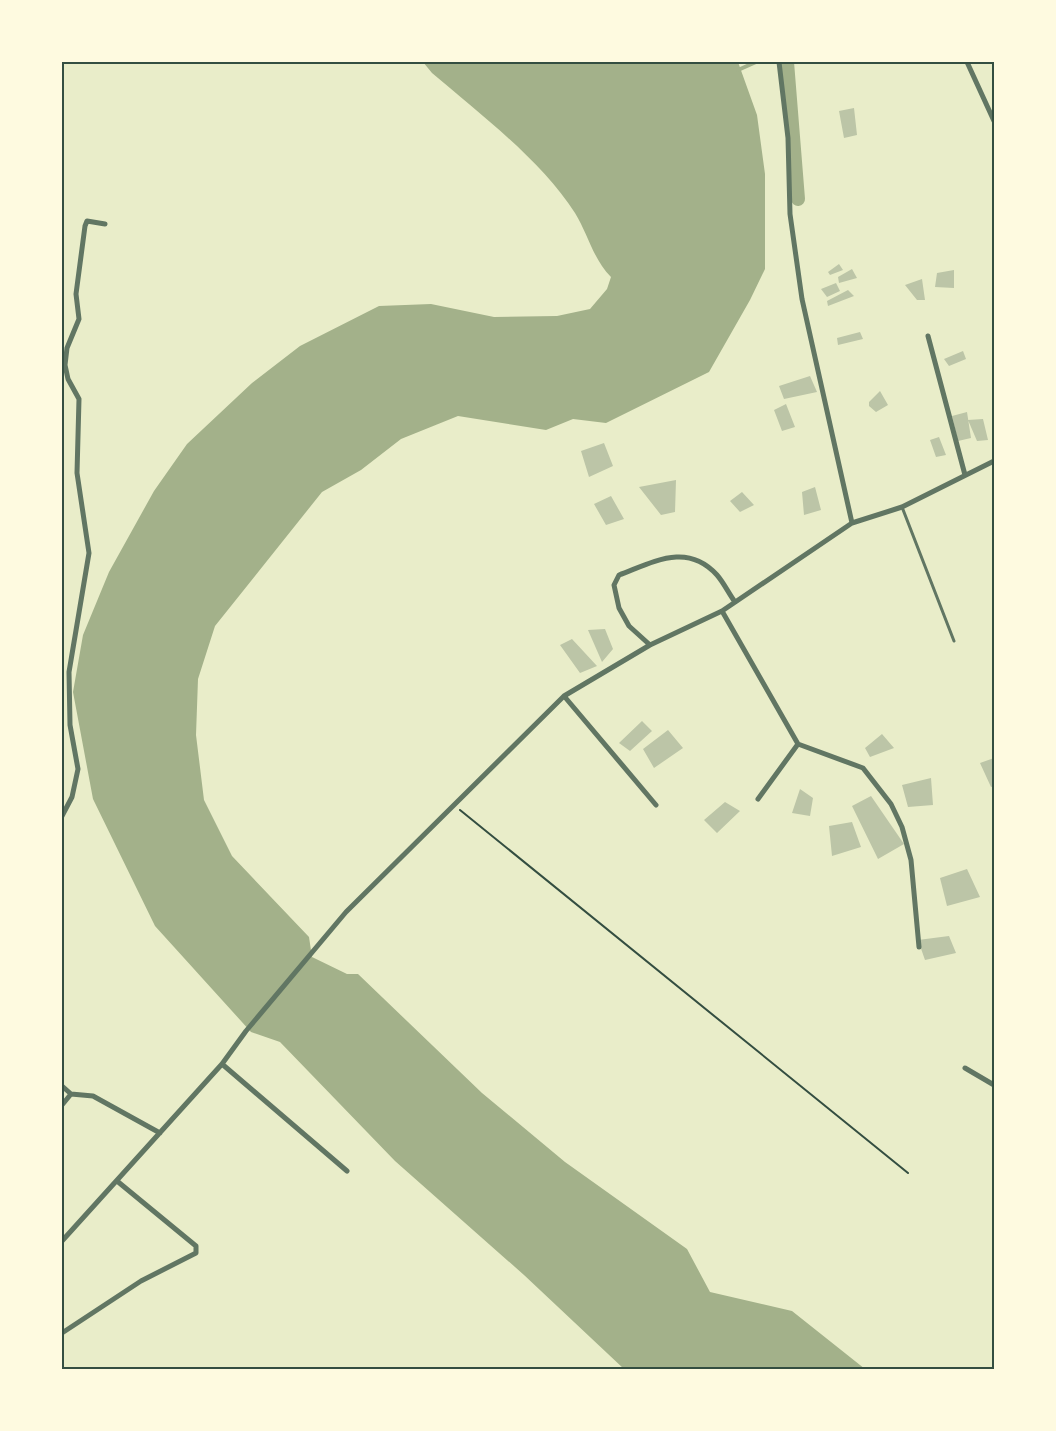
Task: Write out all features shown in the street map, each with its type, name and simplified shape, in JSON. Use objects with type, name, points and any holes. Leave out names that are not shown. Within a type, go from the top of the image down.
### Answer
[{"type":"street","points":[[779,62],[788,138],[790,214],[802,299],[852,523]]},
{"type":"street","points":[[968,62],[994,121]]},
{"type":"street","points":[[62,816],[77,782],[77,757],[68,706],[69,672],[89,553],[77,473],[79,399],[66,373],[65,357],[79,319],[76,294],[85,226],[87,221],[105,224]]},
{"type":"street","points":[[928,336],[965,475]]},
{"type":"street","points":[[62,1241],[222,1064],[246,1031],[346,912],[564,696],[650,645],[722,611],[852,523],[902,507],[994,460]]},
{"type":"street","points":[[650,645],[629,626],[619,608],[614,585],[619,575],[669,558],[690,556],[714,573],[735,602]]},
{"type":"street","points":[[722,611],[798,744],[863,768],[891,804],[902,827],[911,860],[919,947]]},
{"type":"street","points":[[564,696],[656,805]]},
{"type":"street","points":[[758,799],[798,744]]},
{"type":"street","points":[[222,1064],[347,1171]]},
{"type":"street","points":[[965,1068],[994,1085]]},
{"type":"street","points":[[62,1086],[70,1094],[93,1096],[160,1133]]},
{"type":"street","points":[[62,1105],[70,1094]]},
{"type":"street","points":[[62,1333],[141,1281],[196,1254],[195,1246],[117,1181]]},
{"type":"lane","points":[[902,507],[954,641]]},
{"type":"path","points":[[454,805],[908,1173]]},
{"type":"shaded area","points":[[423,62],[738,62],[757,115],[765,174],[765,269],[709,372],[606,423],[573,419],[546,430],[458,416],[401,439],[361,470],[322,492],[215,626],[198,679],[196,735],[204,800],[232,856],[309,937],[312,957],[347,974],[358,974],[482,1093],[565,1162],[687,1249],[710,1292],[792,1311],[865,1369],[624,1369],[524,1275],[395,1161],[280,1042],[251,1032],[155,926],[93,799],[73,692],[83,635],[109,572],[154,491],[187,444],[252,383],[300,346],[379,306],[431,304],[494,317],[557,316],[590,309],[607,289],[611,277],[595,254],[580,221],[561,193],[527,156],[432,73]]},
{"type":"building","points":[[854,108],[857,135],[844,138],[839,111]]},
{"type":"building","points":[[839,264],[843,270],[830,275],[828,272]]},
{"type":"building","points":[[852,269],[857,278],[839,283],[838,277]]},
{"type":"building","points":[[954,270],[954,288],[935,287],[937,273]]},
{"type":"building","points":[[922,279],[925,300],[917,300],[905,285]]},
{"type":"building","points":[[836,283],[840,291],[827,297],[821,289]]},
{"type":"building","points":[[848,290],[854,296],[828,306],[827,301]]},
{"type":"building","points":[[860,332],[863,339],[838,345],[837,338]]},
{"type":"building","points":[[963,351],[966,359],[949,366],[944,359]]},
{"type":"building","points":[[810,376],[817,392],[784,399],[779,386]]},
{"type":"building","points":[[880,391],[888,405],[876,412],[869,406],[869,402]]},
{"type":"building","points":[[786,404],[795,427],[782,431],[774,410]]},
{"type":"building","points":[[967,412],[971,438],[958,441],[952,416]]},
{"type":"building","points":[[983,419],[988,440],[977,441],[968,420]]},
{"type":"building","points":[[939,437],[946,455],[936,457],[930,440]]},
{"type":"building","points":[[604,443],[613,466],[589,477],[581,451]]},
{"type":"building","points":[[676,480],[675,512],[661,515],[639,487]]},
{"type":"building","points":[[815,487],[821,510],[804,515],[802,492]]},
{"type":"building","points":[[742,492],[754,505],[740,512],[730,501]]},
{"type":"building","points":[[611,496],[624,519],[606,525],[594,504]]},
{"type":"building","points":[[605,629],[613,649],[602,662],[588,630]]},
{"type":"building","points":[[572,639],[597,666],[580,673],[560,645]]},
{"type":"building","points":[[642,721],[652,731],[630,751],[619,743]]},
{"type":"building","points":[[668,730],[683,748],[654,768],[643,749]]},
{"type":"building","points":[[882,734],[894,748],[870,757],[865,748]]},
{"type":"building","points":[[994,758],[994,786],[991,787],[980,763]]},
{"type":"building","points":[[931,778],[933,805],[908,807],[902,785]]},
{"type":"building","points":[[800,789],[813,798],[810,816],[792,813]]},
{"type":"building","points":[[871,796],[904,844],[878,859],[852,806]]},
{"type":"building","points":[[725,802],[740,811],[717,833],[704,820]]},
{"type":"building","points":[[852,822],[861,847],[832,856],[829,826]]},
{"type":"building","points":[[967,869],[980,897],[947,906],[940,878]]},
{"type":"building","points":[[949,936],[956,953],[925,960],[918,940]]},
{"type":"waterway","points":[[738,70],[756,62]]},
{"type":"waterway","points":[[787,62],[798,199]]}]
